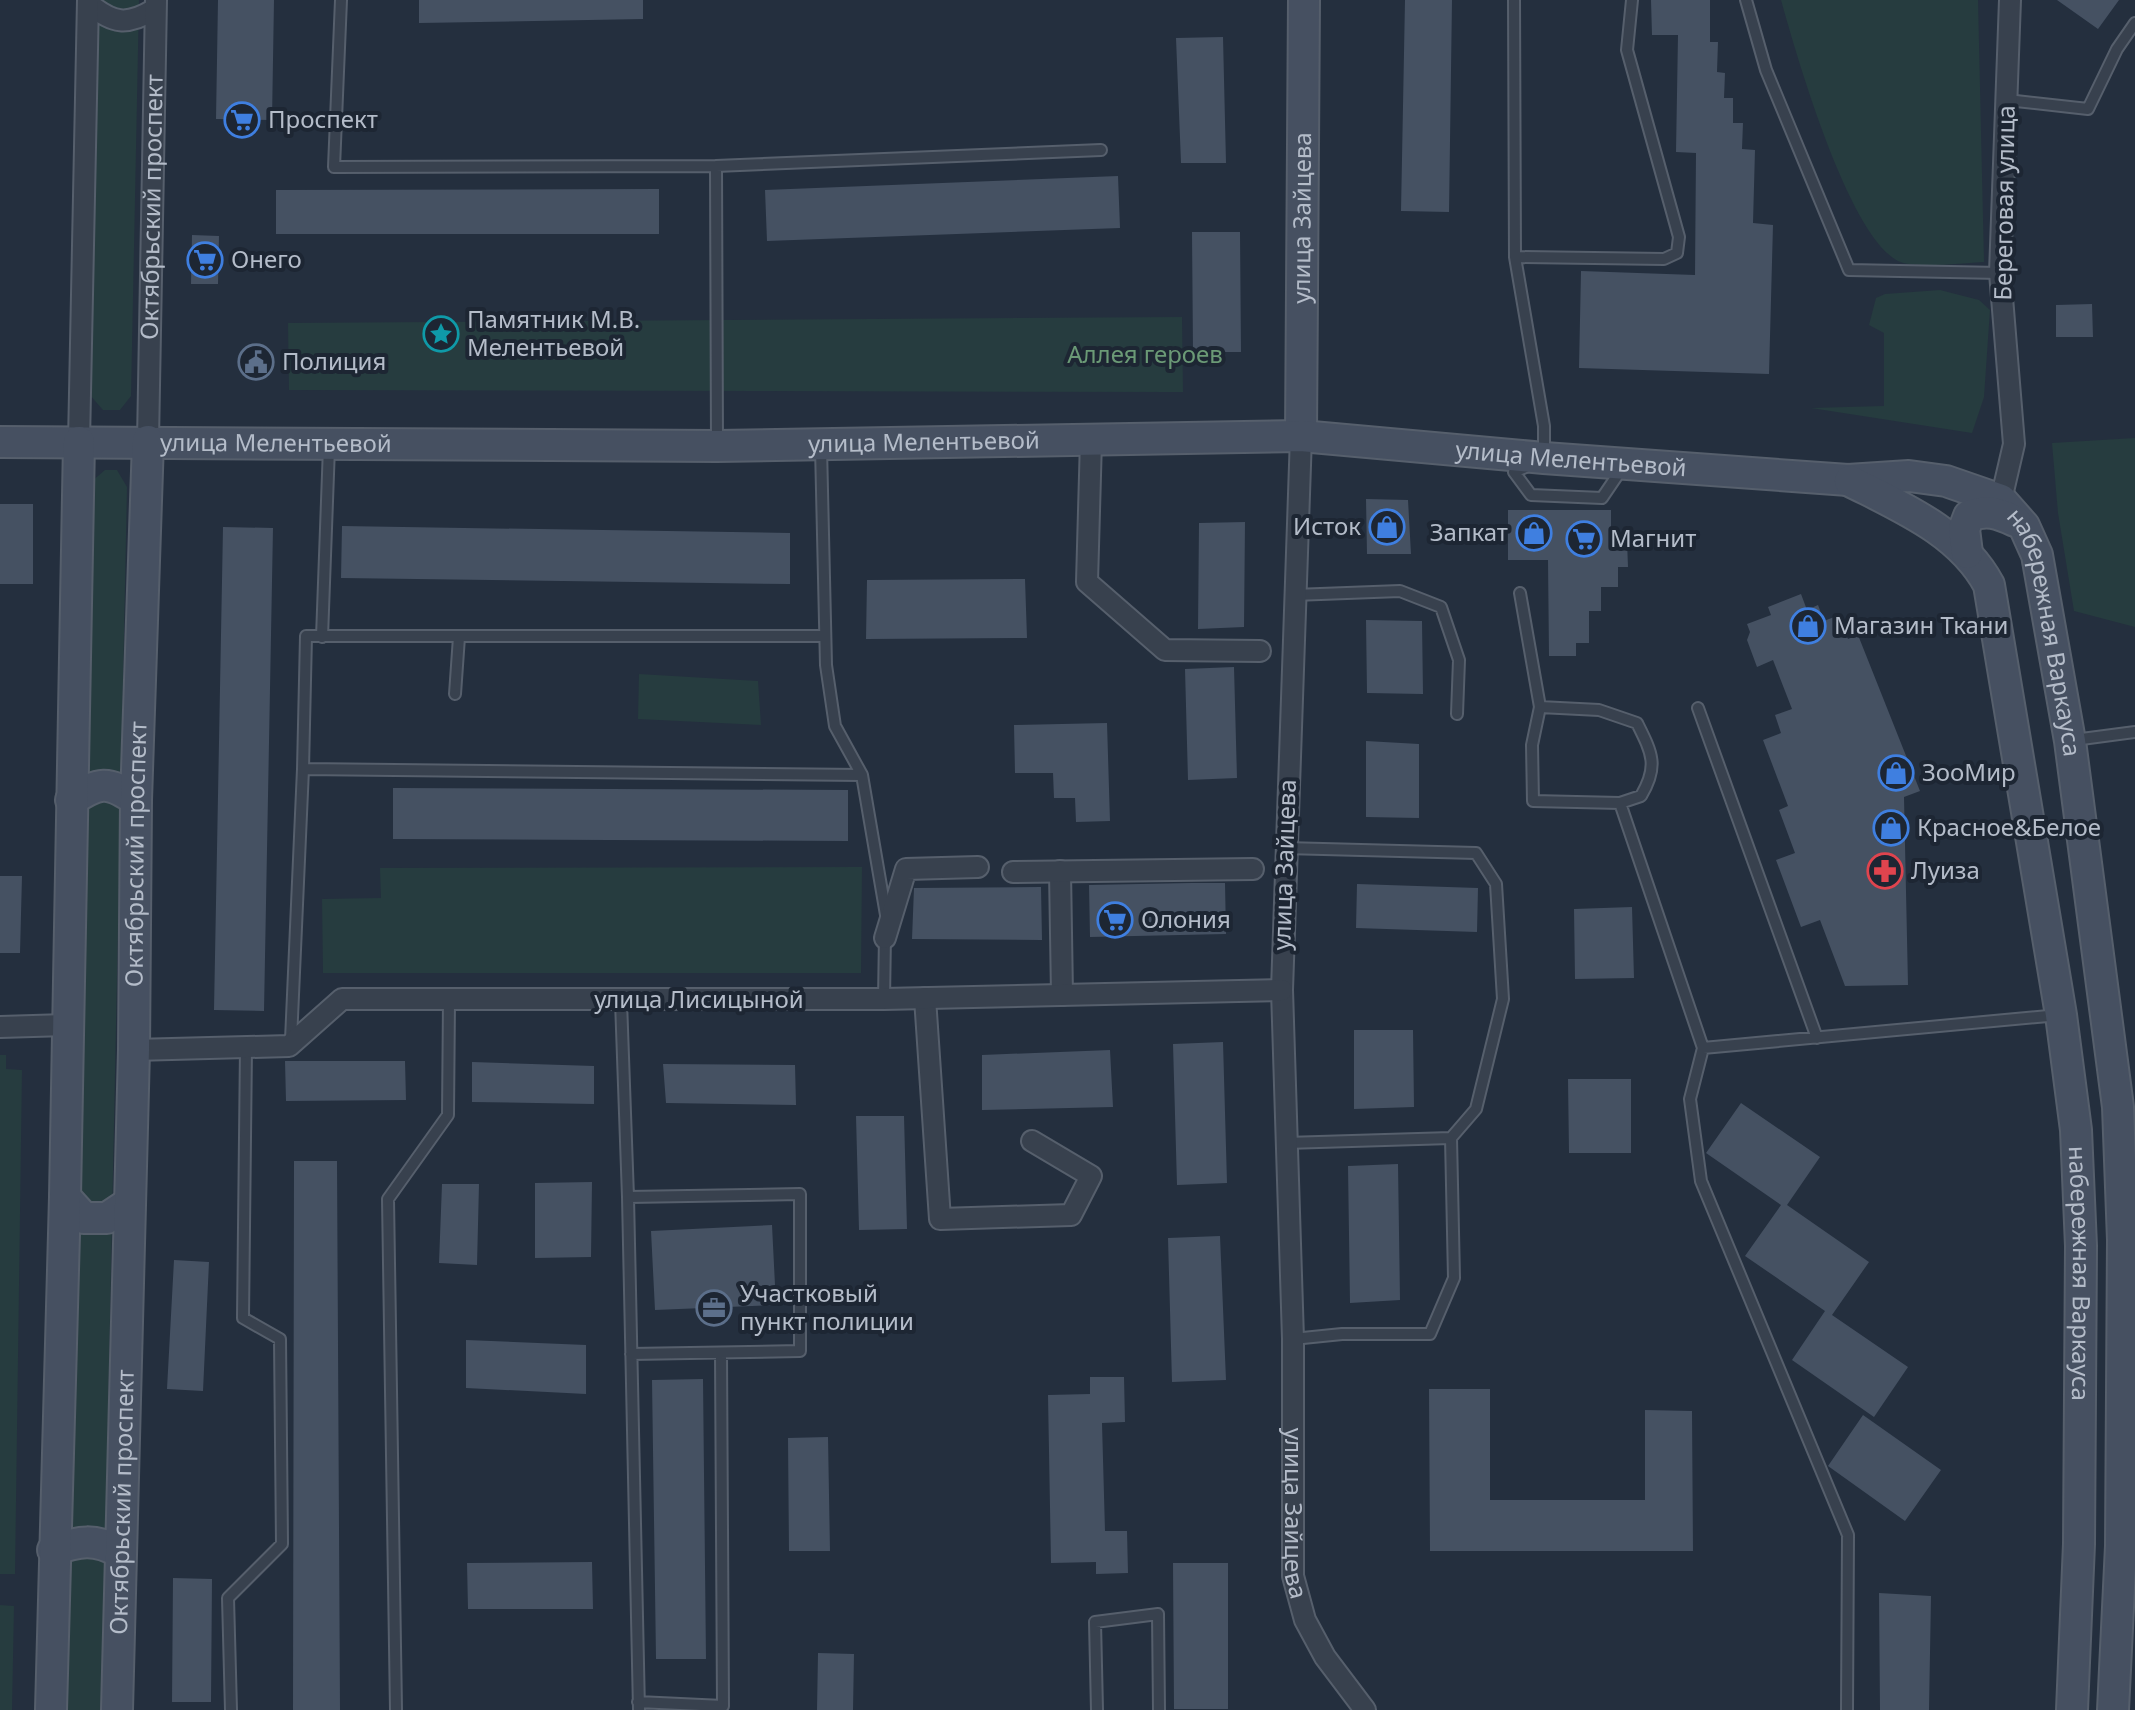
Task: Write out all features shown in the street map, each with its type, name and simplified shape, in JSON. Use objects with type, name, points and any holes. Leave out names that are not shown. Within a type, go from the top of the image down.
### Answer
[{"type":"main road","name":"улица Зайцева","points":[[1301,436],[1304,0]]},
{"type":"main road","name":"улица Мелентьевой","points":[[0,442],[821,446],[1301,436],[1544,458],[1848,480]]},
{"type":"main road","name":"Октябрьский проспект","points":[[117,1710],[134,1050],[136,800],[148,441]]},
{"type":"main road","points":[[51,1710],[65,1197],[79,442]]},
{"type":"main road","name":"набережная Варкауса","points":[[1848,480],[1909,476],[1946,481],[2001,500],[2024,526],[2037,555],[2070,741],[2123,1106],[2121,1546],[2113,1710]]},
{"type":"main road","name":"набережная Варкауса","points":[[1848,480],[1933,525],[1967,553],[1989,585],[2061,1015],[2076,1130],[2081,1246],[2079,1544],[2072,1710]]},
{"type":"main road","points":[[1967,553],[1964,529],[1969,516],[1982,511],[1995,512],[2024,526]]},
{"type":"main road","points":[[71,800],[95,785],[115,786],[136,800]]},
{"type":"main road","points":[[65,1197],[84,1218],[107,1218],[128,1204]]},
{"type":"main road","points":[[53,1550],[80,1541],[102,1542],[119,1552]]},
{"type":"street","name":"Береговая улица","points":[[2001,500],[2014,444],[2000,273],[2010,0]]},
{"type":"street","points":[[88,2],[108,20],[124,23],[156,4]]},
{"type":"street","points":[[79,442],[88,2]]},
{"type":"street","name":"Октябрьский проспект","points":[[148,441],[156,4]]},
{"type":"street","name":"улица Зайцева","points":[[1301,436],[1282,990],[1293,1339],[1293,1576],[1305,1620],[1318,1645],[1365,1710]]},
{"type":"street","points":[[1091,440],[1087,582],[1165,650],[1260,651]]},
{"type":"street","points":[[885,938],[906,869],[978,867]]},
{"type":"street","points":[[1013,872],[1253,869]]},
{"type":"street","points":[[1060,871],[1062,995]]},
{"type":"street","name":"улица Лисицыной","points":[[289,1046],[342,999],[884,999],[1282,990]]},
{"type":"street","points":[[925,998],[940,1219],[1071,1215],[1091,1176],[1032,1141]]},
{"type":"street","points":[[0,1027],[66,1025]]},
{"type":"street","points":[[134,1050],[289,1046]]},
{"type":"lane","points":[[341,0],[334,167],[716,166],[1101,150]]},
{"type":"lane","points":[[1514,0],[1515,257],[1544,426],[1544,458]]},
{"type":"lane","points":[[1515,257],[1664,259],[1677,253],[1679,237],[1627,50],[1632,0]]},
{"type":"lane","points":[[1746,0],[1766,70],[1849,270],[2000,273]]},
{"type":"lane","points":[[2007,100],[2088,109],[2117,49],[2135,23]]},
{"type":"lane","points":[[716,166],[717,446]]},
{"type":"lane","points":[[322,637],[329,444]]},
{"type":"lane","points":[[821,446],[824,636],[835,726],[862,775],[886,910],[884,999]]},
{"type":"lane","points":[[1294,595],[1400,591],[1441,607],[1459,660],[1457,714]]},
{"type":"lane","points":[[1520,593],[1540,707],[1532,745],[1533,801],[1620,803],[1641,796],[1653,777],[1651,750],[1637,723],[1599,710],[1540,707]]},
{"type":"lane","points":[[289,1046],[294,1030],[306,636],[824,636]]},
{"type":"lane","points":[[455,694],[459,637]]},
{"type":"lane","points":[[1698,708],[1817,1038]]},
{"type":"lane","points":[[2070,741],[2135,732]]},
{"type":"lane","points":[[303,769],[862,775]]},
{"type":"lane","points":[[1620,803],[1703,1048],[1690,1099],[1701,1181],[1848,1535],[1847,1710]]},
{"type":"lane","points":[[1285,848],[1476,853],[1496,884],[1503,999],[1476,1109],[1451,1138],[1454,1278],[1430,1334],[1293,1339]]},
{"type":"lane","points":[[396,1710],[388,1199],[448,1115],[449,1000]]},
{"type":"lane","points":[[621,1001],[638,1706],[723,1706],[721,1353]]},
{"type":"lane","points":[[1703,1048],[2061,1015]]},
{"type":"lane","points":[[231,1710],[228,1598],[282,1544],[280,1339],[243,1318],[246,1047]]},
{"type":"lane","points":[[1286,1143],[1451,1138]]},
{"type":"lane","points":[[628,1197],[800,1194],[800,1351],[631,1354]]},
{"type":"lane","points":[[1097,1710],[1095,1622],[1158,1614],[1159,1710]]},
{"type":"green space","points":[[98,0],[139,0],[131,396],[120,410],[103,410],[89,394]]},
{"type":"green space","points":[[1781,0],[1978,0],[1984,262],[1916,265],[1898,261],[1879,245],[1843,182],[1827,142]]},
{"type":"green space","points":[[1940,290],[1979,300],[1990,310],[1984,397],[1972,433],[1811,408],[1884,406],[1884,333],[1869,325],[1876,298],[1885,294]]},
{"type":"green space","name":"Аллея героев","points":[[1182,317],[1183,392],[289,390],[288,323]]},
{"type":"green space","points":[[2135,438],[2135,627],[2074,611],[2058,513],[2052,443]]},
{"type":"green space","points":[[105,470],[117,470],[127,487],[102,1710],[67,1710],[91,482]]},
{"type":"green space","points":[[639,674],[758,681],[761,725],[638,719]]},
{"type":"green space","points":[[862,867],[861,973],[323,973],[322,899],[381,898],[380,868]]},
{"type":"green space","points":[[0,1055],[6,1055],[6,1069],[22,1070],[15,1574],[0,1574]]},
{"type":"green space","points":[[0,1605],[14,1606],[12,1710],[0,1710]]},
{"type":"building","points":[[218,0],[274,0],[272,120],[216,119]]},
{"type":"building","points":[[419,0],[643,0],[643,19],[419,23]]},
{"type":"building","points":[[1405,0],[1452,0],[1449,212],[1401,211]]},
{"type":"building","points":[[1651,0],[1710,0],[1710,42],[1718,42],[1717,72],[1725,73],[1724,98],[1733,98],[1733,123],[1743,123],[1742,149],[1755,150],[1753,223],[1773,225],[1769,374],[1579,368],[1581,271],[1695,275],[1696,153],[1676,152],[1678,35],[1652,35]]},
{"type":"building","points":[[2057,0],[2119,0],[2098,29]]},
{"type":"building","points":[[1223,37],[1226,163],[1181,163],[1176,38]]},
{"type":"building","points":[[1118,176],[1120,228],[767,241],[765,190]]},
{"type":"building","points":[[659,189],[659,234],[276,234],[276,190]]},
{"type":"building","points":[[1192,232],[1240,232],[1241,352],[1193,352]]},
{"type":"building","name":"Онего","points":[[192,235],[219,236],[218,284],[191,284]]},
{"type":"building","points":[[2092,304],[2093,337],[2056,337],[2056,305]]},
{"type":"building","points":[[1366,499],[1408,500],[1411,554],[1367,554]]},
{"type":"building","points":[[0,504],[33,504],[33,584],[0,584]]},
{"type":"building","points":[[1508,510],[1611,510],[1611,541],[1627,541],[1628,567],[1618,567],[1618,587],[1601,587],[1601,611],[1589,611],[1589,643],[1576,643],[1576,656],[1549,656],[1548,560],[1508,560]]},
{"type":"building","points":[[1245,522],[1244,627],[1198,629],[1199,523]]},
{"type":"building","points":[[342,526],[790,533],[790,584],[341,578]]},
{"type":"building","points":[[223,527],[273,528],[264,1011],[214,1010]]},
{"type":"building","points":[[1025,579],[1027,638],[866,639],[867,580]]},
{"type":"building","points":[[1801,594],[1807,610],[1818,605],[1824,621],[1839,615],[1848,639],[1858,635],[1920,791],[1904,797],[1908,985],[1845,986],[1820,920],[1801,927],[1776,860],[1795,853],[1779,810],[1788,806],[1763,740],[1781,733],[1775,715],[1792,709],[1773,660],[1757,667],[1747,640],[1750,632],[1747,624],[1771,615],[1768,607]]},
{"type":"building","points":[[1366,620],[1422,621],[1423,694],[1367,693]]},
{"type":"building","points":[[1234,667],[1237,778],[1188,780],[1185,669]]},
{"type":"building","points":[[1107,723],[1110,821],[1076,822],[1075,798],[1054,798],[1053,773],[1015,773],[1014,725]]},
{"type":"building","points":[[1366,741],[1419,744],[1419,818],[1366,817]]},
{"type":"building","points":[[393,788],[848,790],[848,841],[393,839]]},
{"type":"building","points":[[0,876],[22,876],[20,953],[0,953]]},
{"type":"building","points":[[1225,883],[1226,934],[1090,937],[1089,885]]},
{"type":"building","points":[[1357,884],[1478,888],[1477,932],[1356,928]]},
{"type":"building","points":[[1041,887],[1042,940],[912,939],[914,888]]},
{"type":"building","points":[[1632,907],[1634,978],[1575,979],[1574,909]]},
{"type":"building","points":[[1354,1030],[1413,1030],[1414,1107],[1354,1109]]},
{"type":"building","points":[[1223,1042],[1227,1183],[1177,1185],[1173,1044]]},
{"type":"building","points":[[1110,1050],[1113,1107],[982,1110],[982,1055]]},
{"type":"building","points":[[285,1061],[405,1061],[406,1100],[286,1101]]},
{"type":"building","points":[[472,1062],[594,1066],[594,1104],[472,1102]]},
{"type":"building","points":[[663,1064],[795,1065],[796,1105],[666,1103]]},
{"type":"building","points":[[1568,1079],[1631,1079],[1631,1153],[1569,1153]]},
{"type":"building","points":[[1741,1103],[1820,1157],[1787,1205],[1869,1262],[1832,1315],[1908,1367],[1874,1417],[1792,1360],[1825,1311],[1745,1256],[1781,1205],[1706,1153]]},
{"type":"building","points":[[856,1116],[904,1116],[907,1229],[859,1230]]},
{"type":"building","points":[[294,1161],[337,1161],[340,1710],[293,1710]]},
{"type":"building","points":[[1398,1164],[1400,1300],[1350,1303],[1348,1166]]},
{"type":"building","points":[[592,1182],[591,1257],[535,1258],[535,1183]]},
{"type":"building","points":[[442,1184],[479,1184],[477,1265],[439,1263]]},
{"type":"building","points":[[772,1225],[776,1305],[655,1310],[651,1231]]},
{"type":"building","points":[[1220,1236],[1226,1380],[1172,1382],[1168,1238]]},
{"type":"building","points":[[174,1260],[209,1262],[203,1391],[167,1389]]},
{"type":"building","points":[[466,1340],[586,1345],[586,1394],[466,1388]]},
{"type":"building","points":[[1090,1377],[1124,1377],[1125,1422],[1102,1423],[1105,1531],[1127,1531],[1128,1573],[1096,1574],[1096,1562],[1051,1563],[1048,1395],[1090,1394]]},
{"type":"building","points":[[703,1379],[706,1659],[656,1659],[652,1380]]},
{"type":"building","points":[[1429,1389],[1490,1389],[1490,1500],[1645,1500],[1645,1410],[1692,1411],[1693,1551],[1430,1551]]},
{"type":"building","points":[[1863,1415],[1941,1470],[1905,1521],[1828,1466]]},
{"type":"building","points":[[828,1437],[830,1551],[789,1551],[788,1438]]},
{"type":"building","points":[[592,1562],[593,1609],[468,1609],[467,1563]]},
{"type":"building","points":[[1173,1563],[1228,1563],[1228,1709],[1174,1709]]},
{"type":"building","points":[[173,1578],[212,1579],[211,1702],[172,1702]]},
{"type":"building","points":[[1879,1593],[1931,1596],[1929,1710],[1880,1710]]},
{"type":"building","points":[[818,1653],[854,1654],[853,1710],[817,1710]]},
{"type":"place","name":"Проспект","points":[[242,120]]},
{"type":"place","name":"Онего","points":[[205,260]]},
{"type":"place","name":"Памятник М.В. Мелентьевой","points":[[441,334]]},
{"type":"place","name":"Полиция","points":[[256,362]]},
{"type":"place","name":"Исток","points":[[1387,527]]},
{"type":"place","name":"Запкат","points":[[1534,533]]},
{"type":"place","name":"Магнит","points":[[1584,539]]},
{"type":"place","name":"Магазин Ткани","points":[[1808,626]]},
{"type":"place","name":"ЗооМир","points":[[1896,773]]},
{"type":"place","name":"Красное&Белое","points":[[1891,828]]},
{"type":"place","name":"Луиза","points":[[1885,871]]},
{"type":"place","name":"Олония","points":[[1115,920]]},
{"type":"place","name":"Участковый пункт полиции","points":[[714,1308]]}]
